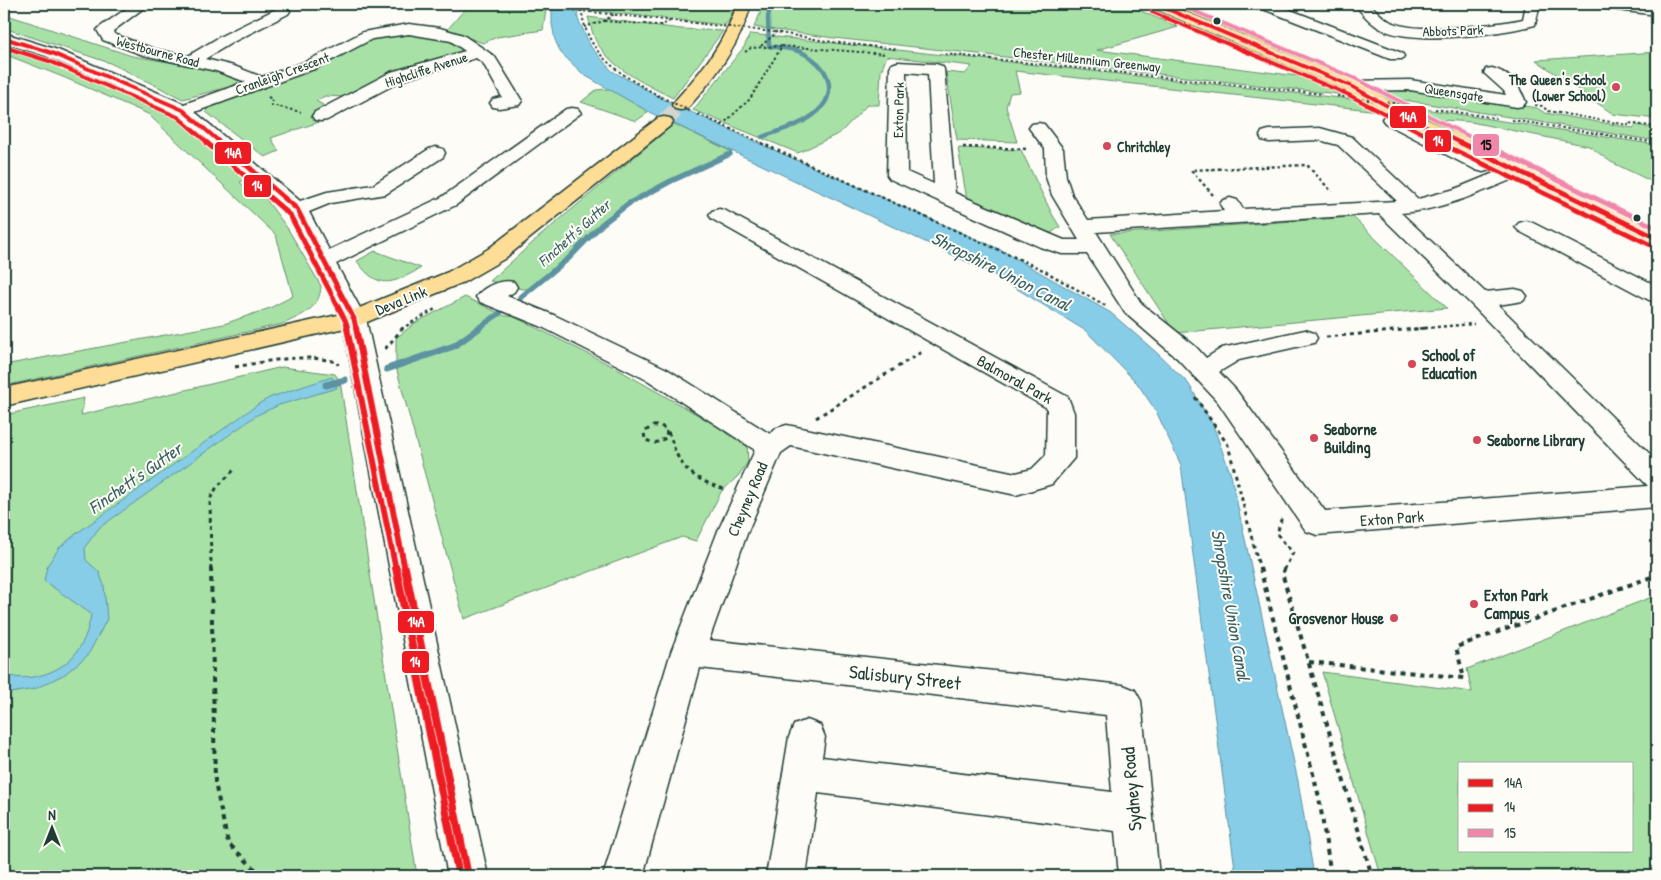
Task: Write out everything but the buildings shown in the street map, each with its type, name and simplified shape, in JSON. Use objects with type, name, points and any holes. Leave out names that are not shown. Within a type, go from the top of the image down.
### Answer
[{"type":"main road","points":[[686,108],[693,93],[722,52],[742,14],[744,4]]},
{"type":"main road","points":[[1162,4],[1344,91],[1404,115],[1657,238]]},
{"type":"main road","name":"Deva Link","points":[[4,397],[354,319],[456,277],[496,254],[664,122]]},
{"type":"street","name":"Westbourne Road","points":[[142,4],[106,30],[108,37],[152,53],[248,76],[259,82]]},
{"type":"street","points":[[1263,4],[1396,56]]},
{"type":"street","name":"Abbots Park","points":[[1362,4],[1381,23],[1393,28],[1416,32],[1500,28],[1520,25],[1530,22],[1532,6],[1538,4]]},
{"type":"street","points":[[1602,4],[1655,12]]},
{"type":"street","points":[[191,61],[227,39],[283,11]]},
{"type":"street","name":"Cranleigh Crescent","points":[[183,110],[311,65],[368,35],[396,30],[422,30],[440,33],[457,38],[478,52],[489,60],[513,101],[499,104]]},
{"type":"street","points":[[4,38],[52,53],[183,110],[297,210],[354,319],[468,876]]},
{"type":"street","name":"Highcliffe Avenue","points":[[321,116],[372,87],[397,76],[478,52]]},
{"type":"street","name":"Exton Park","points":[[944,195],[936,69],[898,67],[897,176],[1062,247],[1088,237],[1234,210],[1414,206],[1484,185],[1518,170]]},
{"type":"street","name":"Queensgate","points":[[1492,73],[1512,89],[1517,102]]},
{"type":"street","name":"Queensgate","points":[[1344,91],[1410,85],[1517,102]]},
{"type":"street","points":[[324,261],[449,201],[572,113]]},
{"type":"street","points":[[1404,115],[1391,119],[1483,166]]},
{"type":"street","points":[[1038,128],[1054,149],[1056,177],[1062,195],[1133,308],[1197,380],[1227,396],[1317,523]]},
{"type":"street","points":[[1269,136],[1320,134],[1345,141],[1414,206]]},
{"type":"street","points":[[297,210],[327,198],[379,190],[430,157],[395,155]]},
{"type":"street","points":[[1385,208],[1503,322],[1657,478]]},
{"type":"street","name":"Balmoral Park","points":[[723,223],[942,338],[1059,403],[1060,458],[1042,477],[1016,484],[779,441]]},
{"type":"street","points":[[1526,227],[1657,295]]},
{"type":"street","name":"Cheyney Road","points":[[506,287],[488,297],[548,321],[658,375],[779,441],[749,496],[688,652],[622,876]]},
{"type":"street","points":[[1480,300],[1515,296]]},
{"type":"street","points":[[1197,380],[1231,354],[1305,338]]},
{"type":"street","name":"Exton Park","points":[[1317,523],[1657,496]]},
{"type":"street","name":"Salisbury Street","points":[[688,652],[1123,702]]},
{"type":"street","name":"Sydney Road","points":[[1123,702],[1139,876]]},
{"type":"street","points":[[786,876],[805,755],[1133,814]]},
{"type":"path","points":[[513,4],[775,32],[832,42],[898,49]]},
{"type":"path","points":[[581,4],[584,27],[597,53],[627,77],[661,97],[721,126],[900,204],[1041,269],[1109,308]]},
{"type":"path","points":[[584,27],[604,20],[614,14]]},
{"type":"path","points":[[604,20],[656,25],[662,25],[670,21]]},
{"type":"path","points":[[761,46],[775,32]]},
{"type":"path","points":[[721,126],[738,114],[750,102],[782,46],[890,54]]},
{"type":"path","name":"Chester Millennium Greenway","points":[[937,54],[1327,95]]},
{"type":"path","points":[[1344,91],[1425,107]]},
{"type":"path","points":[[1517,102],[1542,106],[1548,111],[1557,113],[1628,125],[1628,122],[1657,127]]},
{"type":"path","points":[[1435,109],[1501,119]]},
{"type":"path","points":[[1510,120],[1657,143]]},
{"type":"path","points":[[940,146],[1054,149]]},
{"type":"path","points":[[1305,338],[1503,322]]},
{"type":"path","points":[[779,441],[882,378],[942,338]]},
{"type":"path","points":[[1197,380],[1228,445],[1319,797],[1331,876]]},
{"type":"path","points":[[668,432],[666,438],[659,442],[651,443],[644,437],[644,432],[654,426],[661,426],[668,432],[673,439],[676,454],[685,468],[695,478],[709,485],[749,496]]},
{"type":"path","points":[[234,469],[217,487],[210,499],[215,783],[228,843],[262,876]]},
{"type":"path","points":[[1317,523],[1280,520],[1277,534],[1293,553],[1282,573],[1372,876]]},
{"type":"path","points":[[1309,662],[1464,678],[1456,647],[1657,574]]},
{"type":"green space","points":[[420,4],[489,4],[546,10],[543,30],[497,37],[483,43],[447,30],[465,9]]},
{"type":"green space","points":[[588,4],[734,4],[730,19],[725,25],[588,10]]},
{"type":"green space","points":[[761,4],[1125,4],[1178,27],[1097,50],[1313,78],[1347,95],[834,38],[754,27],[760,14]]},
{"type":"green space","points":[[4,14],[132,56],[222,71],[240,76],[238,82],[232,86],[183,99],[110,63],[4,28]]},
{"type":"green space","points":[[588,17],[681,29],[723,31],[673,98],[653,88],[614,63],[597,43]]},
{"type":"green space","points":[[397,31],[449,39],[462,47],[462,52],[345,97],[325,96],[316,101],[323,105],[315,117],[322,121],[271,138],[279,151],[265,157],[206,112],[210,101],[368,38]]},
{"type":"green space","points":[[750,34],[1359,100],[1379,111],[1015,71],[1020,92],[1010,93],[1006,107],[1017,142],[957,140],[946,72],[965,74],[972,66],[887,56],[881,71],[879,105],[867,105],[840,133],[798,153],[693,110],[744,47]]},
{"type":"green space","points":[[4,44],[47,57],[138,97],[174,116],[245,180],[240,182],[254,197],[262,194],[288,229],[321,286],[320,294],[314,306],[283,324],[4,386],[4,365],[224,324],[270,308],[293,296],[276,235],[148,114],[4,54]]},
{"type":"green space","name":"The Queen's School (Lower School)","points":[[1657,52],[1657,119],[1613,114],[1536,60]]},
{"type":"green space","points":[[1379,88],[1408,88],[1537,108],[1545,113],[1633,128],[1636,125],[1657,129],[1657,141],[1392,98],[1377,94]]},
{"type":"green space","points":[[609,89],[649,112],[636,121],[581,102],[596,90]]},
{"type":"green space","points":[[1405,106],[1657,145],[1657,184],[1611,162],[1589,146],[1471,122],[1430,119]]},
{"type":"green space","points":[[674,124],[732,152],[628,204],[602,224],[569,258],[531,289],[522,289],[490,281],[540,236]]},
{"type":"green space","points":[[958,148],[1021,150],[1060,227],[1045,237],[967,200]]},
{"type":"green space","points":[[1353,217],[1447,308],[1175,333],[1110,234]]},
{"type":"green space","points":[[375,251],[421,268],[394,281],[379,281],[365,271],[357,261]]},
{"type":"green space","points":[[465,297],[505,316],[513,316],[612,366],[747,443],[748,462],[738,476],[721,492],[696,541],[682,537],[464,619],[396,367],[396,338],[415,323]]},
{"type":"green space","points":[[282,367],[335,374],[340,381],[417,876],[4,876],[4,415],[84,398],[81,415]]},
{"type":"green space","points":[[1657,595],[1657,876],[1478,876],[1472,868],[1446,876],[1381,876],[1322,672],[1472,692],[1467,669]]},
{"type":"water","name":"Shropshire Union Canal","points":[[552,4],[577,4],[578,19],[591,47],[612,71],[661,98],[749,139],[999,249],[1111,313],[1188,383],[1213,425],[1231,475],[1298,781],[1314,876],[1236,876],[1181,465],[1156,411],[1137,383],[1086,331],[991,273],[649,112],[584,75],[561,53],[555,40],[552,24]]},
{"type":"water","points":[[332,377],[337,388],[279,405],[257,415],[99,528],[85,547],[86,560],[99,572],[104,585],[107,619],[88,655],[65,674],[35,689],[4,694],[4,672],[15,677],[25,678],[45,674],[56,669],[73,656],[85,637],[91,614],[44,581],[47,566],[59,548],[77,533],[260,403],[271,397]]},
{"type":"waterway","name":"Finchett's Gutter","points":[[762,137],[809,118],[819,110],[829,93],[826,75],[813,60],[795,50],[769,46],[768,18],[770,6],[773,4]]},
{"type":"waterway","name":"Finchett's Gutter","points":[[521,297],[569,258],[602,224],[628,204],[671,181],[730,154]]},
{"type":"waterway","name":"Finchett's Gutter","points":[[477,329],[500,313]]},
{"type":"waterway","name":"Finchett's Gutter","points":[[387,369],[454,346],[479,328]]},
{"type":"waterway","name":"Finchett's Gutter","points":[[326,385],[345,380]]},
{"type":"tunnel","points":[[664,122],[681,105]]},
{"type":"transit line","name":"14A","points":[[1155,4],[1351,86],[1404,115],[1657,238]]},
{"type":"transit line","name":"15","points":[[1177,4],[1354,78],[1408,107],[1657,228]]},
{"type":"transit line","name":"14","points":[[1152,12],[1347,94],[1400,123],[1653,246]]},
{"type":"transit line","name":"14A","points":[[4,38],[52,53],[183,110],[297,209],[354,319],[468,876]]},
{"type":"transit line","name":"14","points":[[4,47],[49,61],[178,117],[290,215],[346,322],[459,876]]},
{"type":"place","name":"The Queen's School (Lower School)","points":[[1616,87]]},
{"type":"place","name":"Chritchley","points":[[1107,146]]},
{"type":"place","name":"School of Education","points":[[1412,364]]},
{"type":"place","name":"Seaborne Building","points":[[1314,438]]},
{"type":"place","name":"Seaborne Library","points":[[1477,440]]},
{"type":"place","name":"Exton Park Campus","points":[[1474,604]]},
{"type":"place","name":"Grosvenor House","points":[[1394,618]]}]
